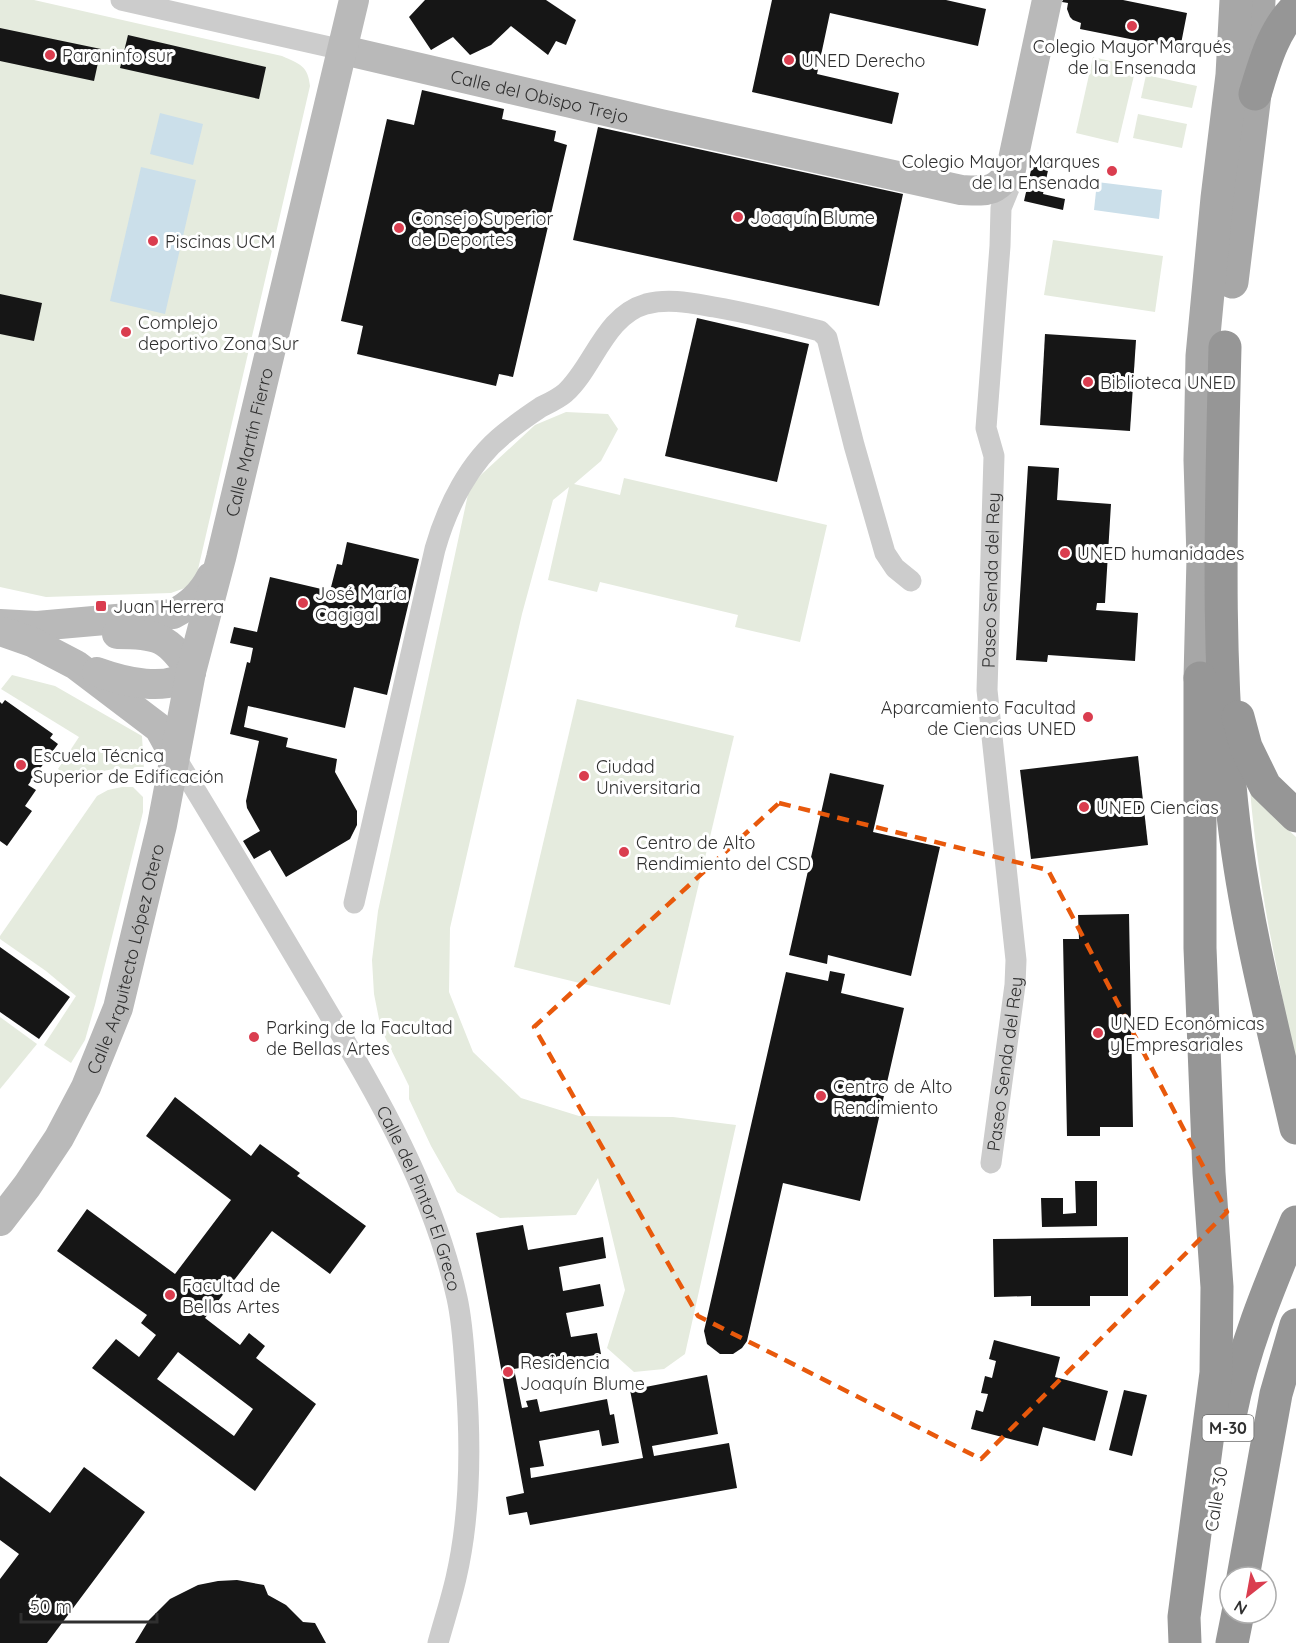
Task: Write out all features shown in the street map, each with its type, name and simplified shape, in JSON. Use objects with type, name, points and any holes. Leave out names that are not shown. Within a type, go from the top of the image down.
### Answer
[{"type":"highway","points":[[1255,94],[1267,57],[1278,33],[1296,8]]},
{"type":"highway","points":[[1225,347],[1222,584],[1225,717],[1236,840],[1257,962],[1296,1128]]},
{"type":"highway","points":[[1222,584],[1235,702],[1246,747],[1265,786],[1296,816]]},
{"type":"highway","points":[[1185,1643],[1184,1617],[1216,1373],[1217,1287],[1208,1162],[1200,948],[1200,678]]},
{"type":"highway","name":"Calle 30","points":[[1194,1643],[1222,1459],[1238,1375],[1258,1313],[1296,1222]]},
{"type":"highway","name":"M-30","points":[[1245,1565],[1276,1394],[1296,1325]]},
{"type":"highway","points":[[1232,1643],[1236,1625]]},
{"type":"main road","points":[[1200,678],[1203,558],[1200,460],[1202,356],[1217,198],[1232,75],[1236,0]]},
{"type":"main road","points":[[1225,347],[1255,94],[1260,0]]},
{"type":"street","name":"Calle del Obispo Trejo","points":[[121,0],[661,124],[961,190],[985,191],[996,188],[1011,169]]},
{"type":"street","name":"Calle Martín Fierro","points":[[191,672],[221,558],[354,0]]},
{"type":"street","name":"Paseo Senda del Rey","points":[[991,1163],[1015,985],[1016,960],[987,690],[994,456],[986,428],[1001,208],[1010,186],[1011,169],[1047,0]]},
{"type":"street","name":"Calle del Obispo Trejo","points":[[961,190],[987,204],[1000,221]]},
{"type":"street","points":[[354,903],[444,516],[463,483],[502,435],[564,393],[581,373],[606,334],[625,315],[643,305],[662,301],[685,302],[751,314],[820,331],[827,338],[854,445],[885,553],[896,568],[911,581]]},
{"type":"street","points":[[37,626],[173,614],[186,607],[201,592],[221,558]]},
{"type":"street","points":[[0,624],[88,633],[153,636],[170,645],[191,672],[185,678],[176,681],[142,684],[113,678],[76,665],[32,642],[0,631]]},
{"type":"street","points":[[76,665],[159,728],[174,755]]},
{"type":"street","name":"Calle Arquitecto López Otero","points":[[0,1221],[59,1138],[86,1087],[118,1008],[165,805],[191,672]]},
{"type":"street","name":"Calle del Pintor El Greco","points":[[174,755],[357,1062],[399,1138],[417,1175],[446,1257],[458,1300],[470,1432],[469,1478],[462,1541],[456,1576],[438,1643]]},
{"type":"street","points":[[165,805],[181,796],[192,796],[201,800]]},
{"type":"highlighted area","points":[[779,803],[1048,870],[1227,1212],[981,1459],[698,1316],[534,1027]]},
{"type":"shaded area","name":"Complejo deportivo Zona Sur","points":[[0,0],[34,0],[282,56],[302,66],[309,79],[310,86],[196,578],[185,588],[171,593],[46,597],[0,587]]},
{"type":"shaded area","points":[[1093,57],[1136,67],[1118,143],[1076,133]]},
{"type":"shaded area","points":[[1146,75],[1197,86],[1192,108],[1141,98]]},
{"type":"shaded area","points":[[1138,114],[1187,124],[1182,148],[1133,138]]},
{"type":"shaded area","points":[[1053,240],[1163,256],[1155,312],[1044,295]]},
{"type":"shaded area","points":[[566,412],[608,414],[618,429],[601,461],[574,484],[620,495],[624,478],[827,525],[800,642],[735,627],[738,615],[600,582],[597,592],[548,580],[569,487],[553,500],[522,614],[450,928],[449,992],[473,1052],[521,1098],[579,1116],[673,1117],[736,1125],[685,1354],[664,1369],[634,1372],[607,1348],[625,1290],[598,1178],[576,1215],[500,1218],[457,1192],[431,1146],[409,1099],[409,1086],[381,1029],[374,994],[372,960],[378,911],[470,485],[535,425]]},
{"type":"shaded area","points":[[12,675],[55,686],[142,736],[144,771],[126,768],[109,770],[93,774],[77,782],[58,769],[79,737],[1,689]]},
{"type":"shaded area","name":"Centro de Alto Rendimiento del CSD","points":[[577,699],[734,736],[670,1005],[514,967]]},
{"type":"shaded area","points":[[133,787],[143,797],[143,812],[85,1040],[71,1063],[44,1045],[76,996],[46,971],[0,939],[0,936],[97,796],[108,790]]},
{"type":"shaded area","points":[[1250,789],[1272,815],[1296,837],[1296,1059],[1288,1029],[1265,908]]},
{"type":"shaded area","points":[[0,1017],[37,1044],[0,1089]]},
{"type":"water","points":[[160,113],[203,124],[193,165],[150,154]]},
{"type":"water","name":"Piscinas UCM","points":[[141,167],[196,180],[165,314],[110,301]]},
{"type":"water","points":[[1097,182],[1162,190],[1159,219],[1094,210]]},
{"type":"building","points":[[425,0],[546,0],[576,20],[566,45],[556,41],[548,55],[511,26],[491,45],[470,55],[453,37],[431,50],[409,17]]},
{"type":"building","name":"UNED Derecho","points":[[772,0],[946,0],[986,9],[978,46],[830,13],[817,74],[899,93],[892,124],[752,92]]},
{"type":"building","name":"Colegio Mayor Marqués de la Ensenada","points":[[1063,0],[1123,0],[1187,13],[1180,49],[1080,29],[1081,23],[1070,17],[1067,9],[1068,3],[1062,2]]},
{"type":"building","name":"Paraninfo sur","points":[[0,28],[101,49],[94,81],[0,61]]},
{"type":"building","points":[[128,35],[266,67],[259,99],[120,68]]},
{"type":"building","points":[[422,90],[504,109],[502,119],[556,131],[554,141],[567,145],[513,377],[499,374],[496,386],[357,354],[363,326],[341,321],[387,119],[414,125]]},
{"type":"building","name":"Joaquín Blume","points":[[598,127],[903,194],[879,306],[573,240]]},
{"type":"building","points":[[1034,157],[1050,161],[1043,194],[1065,199],[1063,210],[1024,201]]},
{"type":"building","points":[[0,294],[42,303],[34,341],[0,334]]},
{"type":"building","points":[[697,318],[809,344],[777,482],[665,456]]},
{"type":"building","name":"Biblioteca UNED","points":[[1045,334],[1136,340],[1130,431],[1040,425]]},
{"type":"building","name":"UNED humanidades","points":[[1028,466],[1059,468],[1057,500],[1111,504],[1105,603],[1097,603],[1096,610],[1138,613],[1135,661],[1048,655],[1047,662],[1016,660]]},
{"type":"building","points":[[347,542],[419,559],[387,695],[354,687],[345,728],[248,706],[244,727],[288,738],[286,747],[337,759],[335,772],[357,811],[357,825],[350,839],[286,877],[270,850],[254,859],[243,841],[260,831],[247,808],[246,801],[259,741],[230,734],[247,662],[250,663],[253,648],[230,643],[234,627],[257,632],[270,577],[330,591],[337,564],[342,565]]},
{"type":"building","name":"Escuela Técnica Superior de Edificación","points":[[5,700],[53,734],[50,738],[58,744],[28,785],[36,790],[25,806],[32,811],[7,846],[0,841],[0,702],[2,704]]},
{"type":"building","name":"UNED Ciencias","points":[[1138,756],[1148,845],[1031,859],[1020,770]]},
{"type":"building","points":[[830,773],[884,785],[873,832],[940,847],[911,976],[828,955],[827,964],[789,955]]},
{"type":"building","name":"UNED Económicas y Empresariales","points":[[1129,914],[1133,1127],[1100,1127],[1100,1136],[1067,1136],[1063,939],[1079,939],[1078,915]]},
{"type":"building","points":[[0,947],[70,997],[39,1039],[0,1012]]},
{"type":"building","name":"Centro de Alto Rendimiento","points":[[830,971],[845,974],[841,993],[904,1008],[860,1201],[783,1183],[747,1341],[733,1354],[720,1354],[707,1344],[704,1331],[786,972],[828,981]]},
{"type":"building","name":"Facultad de Bellas Artes","points":[[175,1097],[251,1156],[260,1144],[300,1173],[297,1176],[366,1226],[330,1274],[272,1231],[205,1318],[240,1345],[249,1333],[265,1346],[256,1358],[316,1404],[255,1491],[92,1368],[116,1339],[139,1357],[156,1335],[141,1323],[147,1315],[57,1251],[87,1209],[175,1274],[231,1200],[146,1136]],"holes":[[[178,1352],[253,1409],[234,1436],[157,1379]]]},
{"type":"building","points":[[1075,1181],[1097,1181],[1097,1226],[1042,1227],[1041,1198],[1063,1198],[1063,1214],[1076,1213]]},
{"type":"building","name":"Residencia Joaquín Blume","points":[[523,1225],[528,1250],[603,1237],[606,1258],[559,1267],[563,1291],[600,1284],[604,1306],[566,1313],[571,1337],[597,1333],[601,1354],[514,1369],[522,1408],[528,1407],[526,1401],[537,1399],[540,1412],[607,1399],[610,1415],[614,1414],[619,1443],[602,1446],[599,1430],[539,1441],[544,1466],[530,1468],[531,1478],[643,1458],[630,1390],[707,1375],[718,1434],[652,1446],[654,1456],[729,1443],[737,1488],[530,1525],[527,1512],[509,1515],[506,1497],[524,1493],[476,1233]]},
{"type":"building","points":[[1128,1237],[1128,1296],[1090,1296],[1090,1306],[1031,1306],[1031,1296],[994,1297],[993,1239]]},
{"type":"building","points":[[994,1340],[1060,1357],[1055,1377],[1108,1391],[1095,1441],[1043,1427],[1038,1446],[971,1429],[976,1410],[983,1412],[988,1394],[981,1393],[985,1376],[992,1378],[996,1361],[989,1359]]},
{"type":"building","points":[[1124,1390],[1147,1395],[1132,1456],[1109,1450]]},
{"type":"building","points":[[84,1467],[145,1512],[47,1643],[0,1643],[0,1579],[19,1554],[0,1540],[0,1476],[50,1513]]},
{"type":"building","points":[[237,1580],[264,1585],[268,1595],[286,1605],[303,1622],[315,1623],[326,1643],[135,1643],[149,1620],[170,1599],[198,1585]]},
{"type":"place","name":"Colegio Mayor Marqués de la Ensenada","points":[[1132,26]]},
{"type":"place","name":"Paraninfo sur","points":[[50,55]]},
{"type":"place","name":"UNED Derecho","points":[[789,60]]},
{"type":"place","name":"Colegio Mayor Marques de la Ensenada","points":[[1112,171]]},
{"type":"place","name":"Joaquín Blume","points":[[738,217]]},
{"type":"place","name":"Consejo Superior de Deportes","points":[[399,228]]},
{"type":"place","name":"Piscinas UCM","points":[[153,241]]},
{"type":"place","name":"Complejo deportivo Zona Sur","points":[[126,332]]},
{"type":"place","name":"Biblioteca UNED","points":[[1088,382]]},
{"type":"place","name":"UNED humanidades","points":[[1065,553]]},
{"type":"place","name":"José María Cagigal","points":[[303,603]]},
{"type":"place","name":"Juan Herrera","points":[[101,606]]},
{"type":"place","name":"Aparcamiento Facultad de Ciencias UNED","points":[[1088,717]]},
{"type":"place","name":"Escuela Técnica Superior de Edificación","points":[[21,765]]},
{"type":"place","name":"Ciudad Universitaria","points":[[584,776]]},
{"type":"place","name":"UNED Ciencias","points":[[1084,807]]},
{"type":"place","name":"Centro de Alto Rendimiento del CSD","points":[[624,852]]},
{"type":"place","name":"UNED Económicas y Empresariales","points":[[1098,1033]]},
{"type":"place","name":"Parking de la Facultad de Bellas Artes","points":[[254,1037]]},
{"type":"place","name":"Centro de Alto Rendimiento","points":[[821,1096]]},
{"type":"place","name":"Facultad de Bellas Artes","points":[[170,1295]]},
{"type":"place","name":"Residencia Joaquín Blume","points":[[508,1372]]}]
